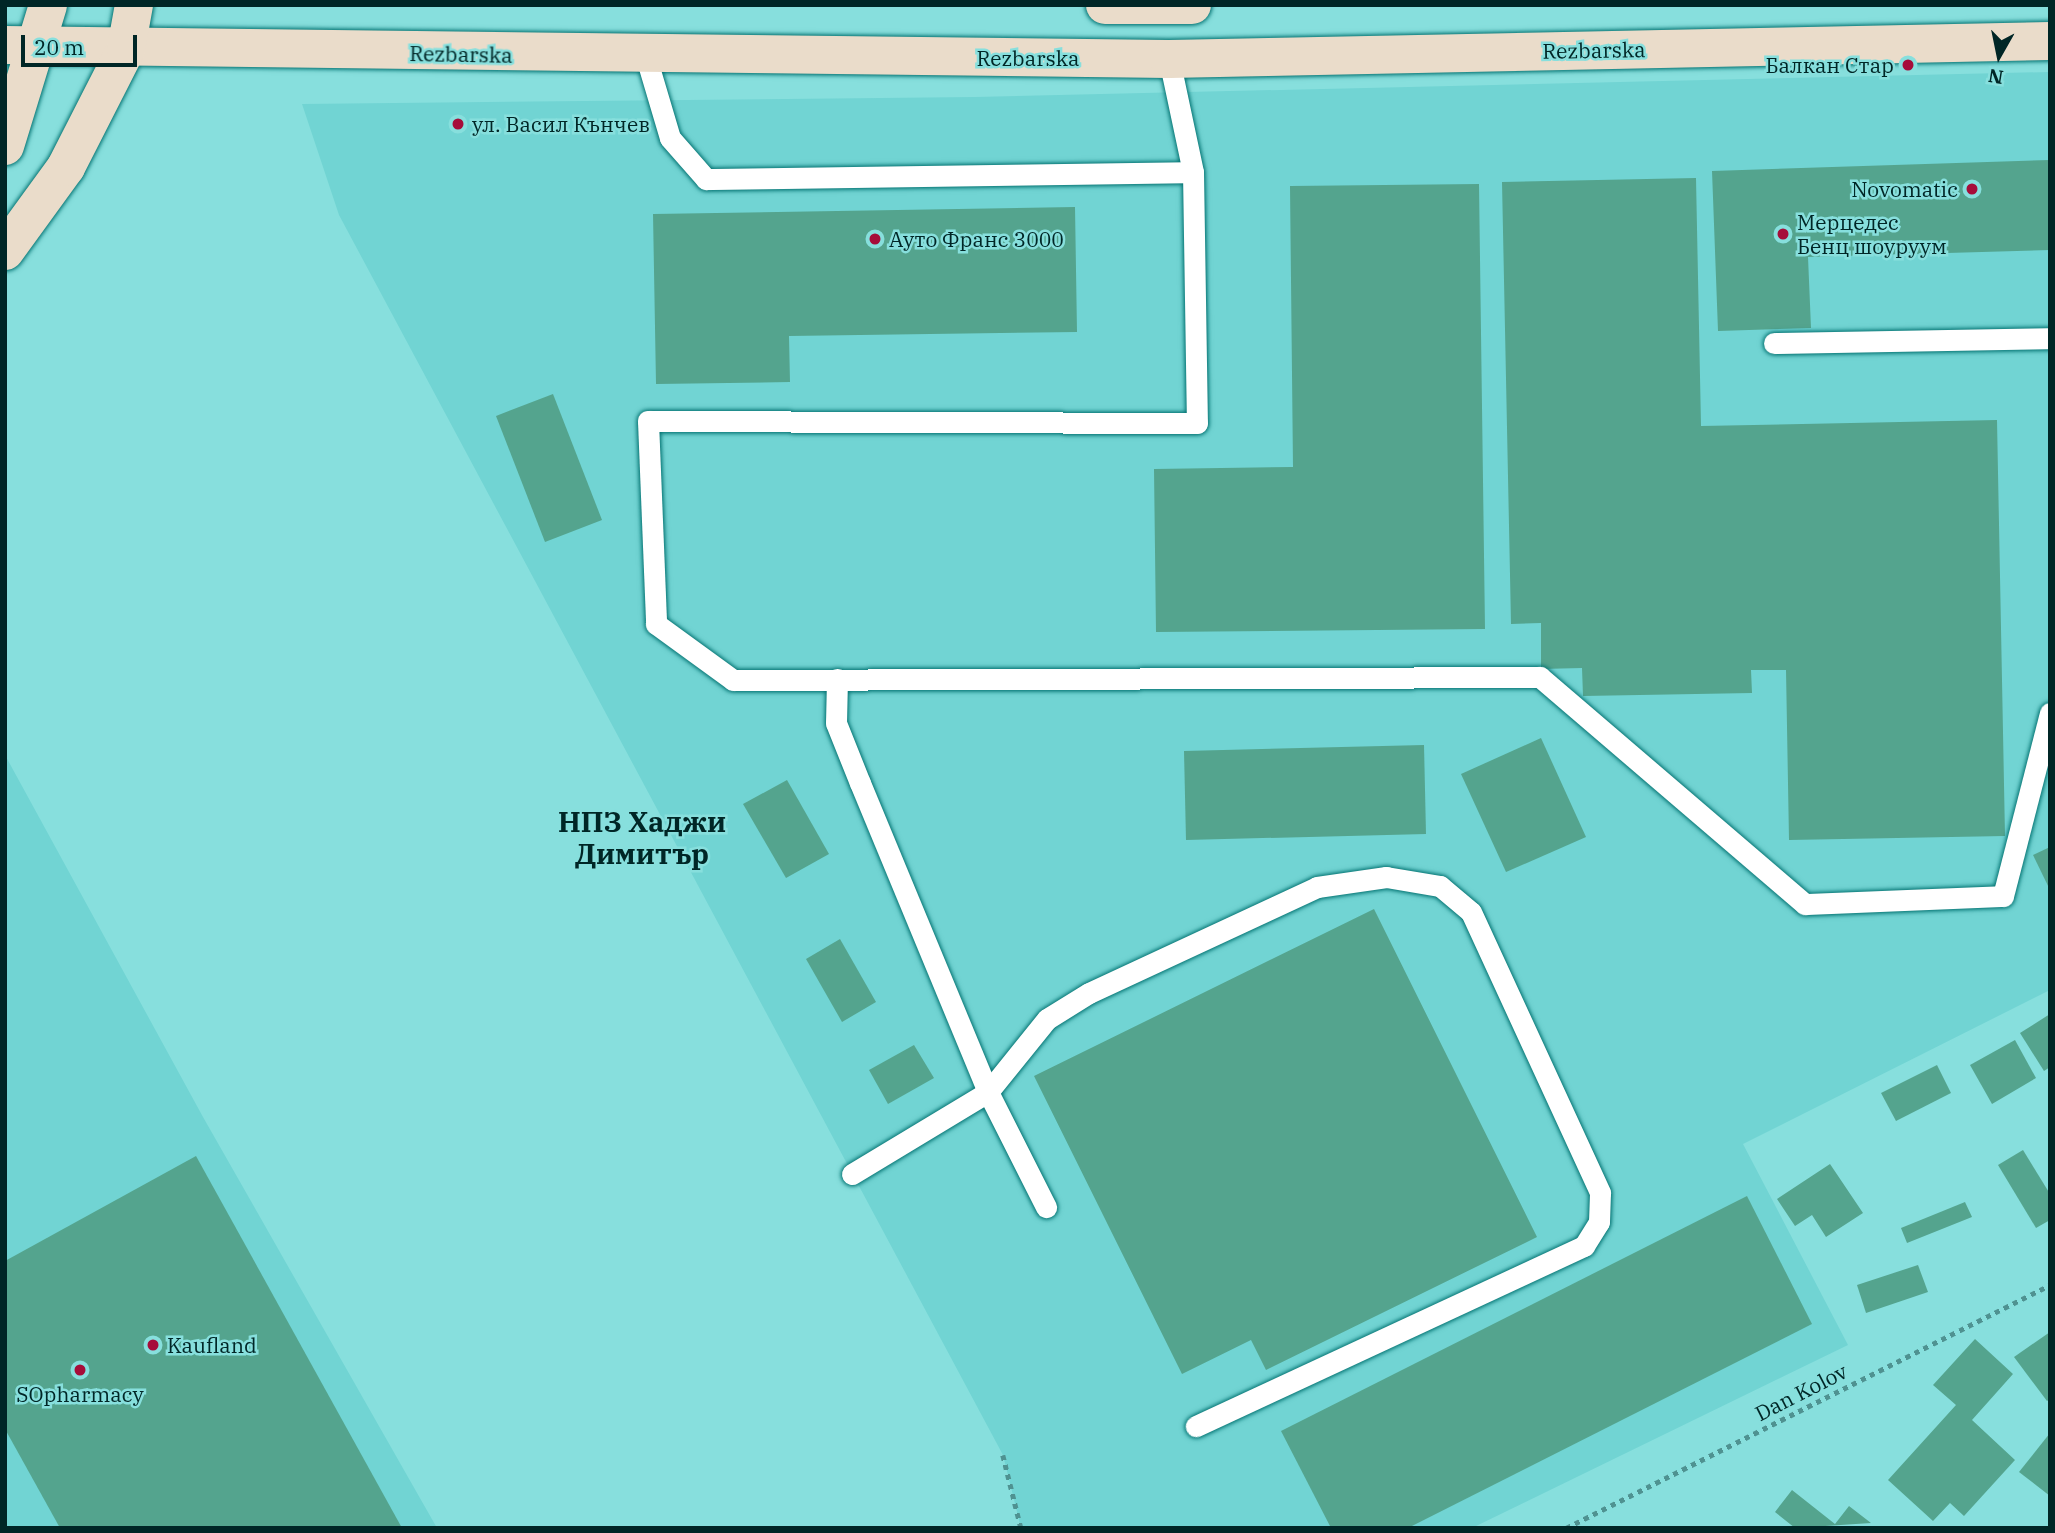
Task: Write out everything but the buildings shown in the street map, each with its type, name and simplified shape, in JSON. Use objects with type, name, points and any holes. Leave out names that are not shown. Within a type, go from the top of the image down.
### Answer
[{"type":"street","points":[[5,146],[22,45],[48,5]]},
{"type":"street","points":[[5,251],[66,167],[126,49],[134,5]]},
{"type":"street","points":[[1105,5],[1192,5]]},
{"type":"street","name":"Rezbarska","points":[[22,45],[646,57],[1169,59],[2050,41]]},
{"type":"lane","points":[[646,57],[670,138],[706,179],[1193,172]]},
{"type":"lane","points":[[1169,59],[1193,172],[1197,423],[649,421],[656,624],[733,680],[1540,677],[1805,904],[2003,896],[2050,713]]},
{"type":"lane","points":[[1774,343],[2050,338]]},
{"type":"lane","points":[[837,680],[836,723],[988,1092],[1046,1207]]},
{"type":"lane","points":[[852,1174],[988,1092],[1058,1012],[1317,887],[1386,877],[1440,886],[1471,912],[1600,1193],[1599,1222],[1584,1246],[1196,1426]]},
{"type":"path","name":"Dan Kolov","points":[[1566,1528],[2050,1285]]},
{"type":"path","points":[[1003,1455],[1021,1528]]},
{"type":"shaded area","points":[[2050,72],[2050,990],[1743,1144],[1848,1345],[1472,1528],[1021,1528],[1003,1455],[339,215],[302,104],[975,97]]},
{"type":"shaded area","points":[[5,755],[203,1117],[437,1528],[5,1528]]},
{"type":"place","name":"Балкан Стар","points":[[1908,65]]},
{"type":"place","name":"ул. Васил Кънчев","points":[[458,124]]},
{"type":"place","name":"Novomatic","points":[[1972,189]]},
{"type":"place","name":"Мерцедес Бенц шоуруум","points":[[1783,234]]},
{"type":"place","name":"Ауто Франс 3000","points":[[875,239]]},
{"type":"place","name":"Kaufland","points":[[153,1345]]},
{"type":"place","name":"SOpharmacy","points":[[80,1370]]},
{"type":"district","name":"НПЗ Хаджи Димитър","points":[[642,838]]}]
